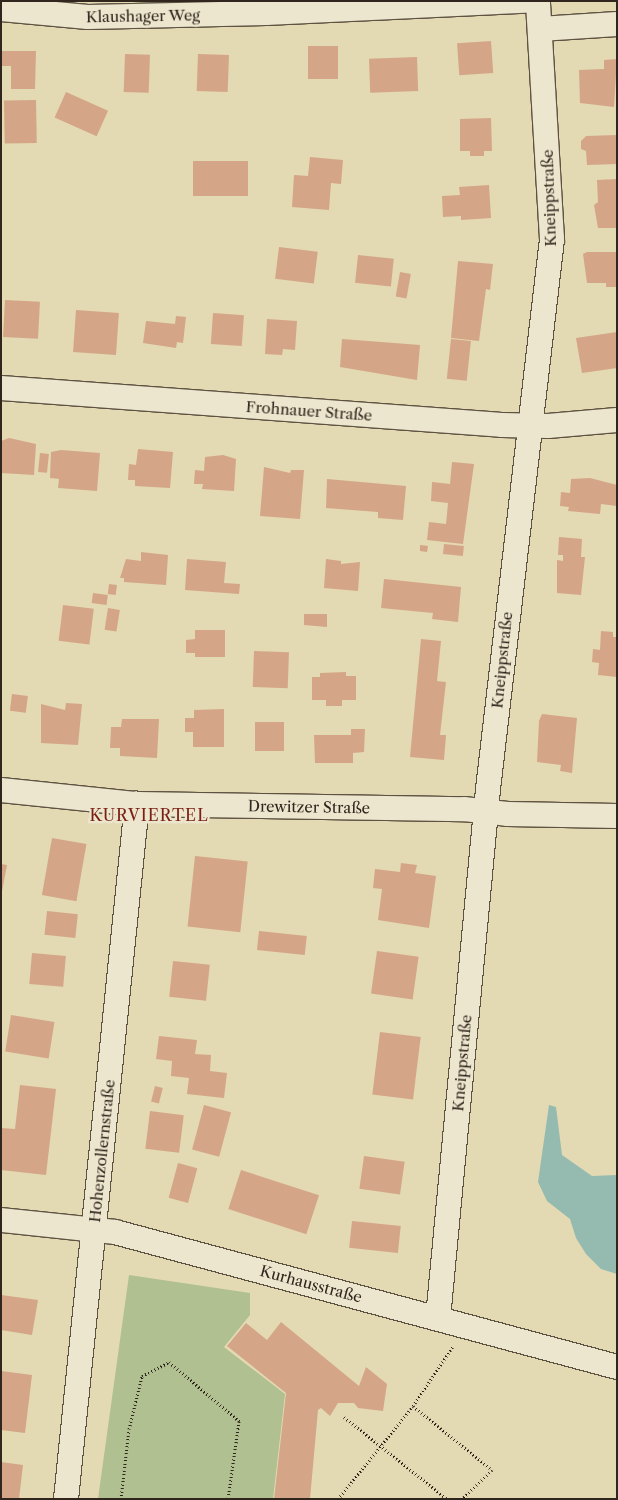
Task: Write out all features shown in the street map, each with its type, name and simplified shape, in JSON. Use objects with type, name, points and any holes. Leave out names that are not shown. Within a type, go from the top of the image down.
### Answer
[{"type":"street","name":"Klaushager Weg","points":[[1,9],[22,14],[88,17],[266,13],[525,1]]},
{"type":"street","name":"Kneippstraße","points":[[438,1318],[486,812],[529,426],[539,370],[552,239],[538,1]]},
{"type":"street","points":[[540,29],[617,24]]},
{"type":"street","name":"Frohnauer Straße","points":[[1,388],[529,426],[617,420]]},
{"type":"street","name":"Drewitzer Straße","points":[[1,790],[137,804],[617,816]]},
{"type":"street","name":"Hohenzollernstraße","points":[[66,1499],[137,804]]},
{"type":"street","name":"Kurhausstraße","points":[[1,1220],[115,1232],[617,1367]]},
{"type":"path","points":[[338,1499],[413,1406],[453,1345]]},
{"type":"path","points":[[121,1499],[129,1429],[142,1376],[169,1362],[239,1421],[228,1499]]},
{"type":"path","points":[[413,1406],[492,1470],[462,1499]]},
{"type":"path","points":[[344,1417],[447,1499]]},
{"type":"green space","points":[[129,1275],[250,1293],[250,1315],[224,1347],[285,1394],[273,1499],[98,1499]]},
{"type":"water","points":[[549,1105],[556,1107],[562,1155],[592,1176],[617,1175],[617,1274],[601,1269],[586,1254],[576,1238],[570,1219],[547,1201],[538,1182]]},
{"type":"building","points":[[491,41],[493,73],[459,75],[457,43]]},
{"type":"building","points":[[308,46],[338,46],[338,79],[308,79]]},
{"type":"building","points":[[1,51],[36,51],[35,89],[11,89],[11,66],[1,66]]},
{"type":"building","points":[[125,54],[150,55],[149,93],[124,92]]},
{"type":"building","points":[[198,54],[229,55],[228,92],[197,91]]},
{"type":"building","points":[[417,57],[418,91],[370,93],[369,59]]},
{"type":"building","points":[[617,59],[614,107],[580,103],[579,70],[604,69],[604,60]]},
{"type":"building","points":[[66,92],[108,111],[97,136],[55,118]]},
{"type":"building","points":[[36,100],[37,143],[5,144],[4,101]]},
{"type":"building","points":[[491,118],[492,151],[484,151],[484,156],[470,156],[470,151],[460,151],[460,119]]},
{"type":"building","points":[[617,135],[617,164],[587,165],[586,151],[581,149],[581,141],[586,136]]},
{"type":"building","points":[[310,157],[343,160],[341,184],[331,183],[329,210],[292,207],[294,175],[308,176]]},
{"type":"building","points":[[193,161],[248,161],[248,196],[193,196]]},
{"type":"building","points":[[617,179],[617,228],[598,228],[594,205],[598,202],[597,180]]},
{"type":"building","points":[[489,185],[491,218],[461,220],[461,216],[443,217],[442,196],[460,195],[459,187]]},
{"type":"building","points":[[279,247],[318,252],[314,284],[275,279]]},
{"type":"building","points":[[587,252],[617,252],[617,287],[606,287],[606,283],[587,283],[583,254]]},
{"type":"building","points":[[358,255],[394,259],[391,287],[355,283]]},
{"type":"building","points":[[458,261],[493,264],[490,290],[486,289],[479,341],[451,338]]},
{"type":"building","points":[[400,272],[411,274],[406,299],[396,297]]},
{"type":"building","points":[[5,300],[40,302],[38,339],[3,337]]},
{"type":"building","points":[[76,310],[119,313],[116,355],[73,352]]},
{"type":"building","points":[[213,313],[244,315],[242,346],[211,344]]},
{"type":"building","points":[[176,316],[186,317],[183,343],[177,342],[176,348],[143,343],[146,321],[175,324]]},
{"type":"building","points":[[267,319],[297,321],[295,350],[283,349],[282,355],[265,354]]},
{"type":"building","points":[[617,332],[617,368],[582,373],[576,338]]},
{"type":"building","points":[[342,339],[420,345],[417,380],[340,367]]},
{"type":"building","points":[[451,339],[471,341],[467,381],[447,379]]},
{"type":"building","points":[[9,438],[36,444],[34,475],[1,473],[1,441]]},
{"type":"building","points":[[138,449],[173,452],[170,488],[135,486],[135,480],[128,480],[129,464],[136,465]]},
{"type":"building","points":[[61,450],[100,453],[97,491],[58,488],[59,479],[50,478],[51,452]]},
{"type":"building","points":[[40,453],[49,454],[47,473],[38,472]]},
{"type":"building","points":[[223,455],[236,459],[234,491],[202,489],[203,484],[194,484],[195,470],[204,471],[205,457]]},
{"type":"building","points":[[452,462],[474,464],[463,544],[427,540],[429,522],[446,524],[448,503],[431,501],[432,482],[450,484]]},
{"type":"building","points":[[264,467],[290,473],[291,470],[304,470],[300,519],[260,516]]},
{"type":"building","points":[[590,478],[617,485],[617,506],[601,504],[600,514],[568,511],[569,507],[560,506],[561,492],[570,493],[571,479]]},
{"type":"building","points":[[327,479],[406,486],[403,520],[378,518],[378,512],[326,508]]},
{"type":"building","points":[[559,537],[582,539],[581,557],[585,557],[581,595],[557,593],[557,560],[563,561],[563,555],[558,555]]},
{"type":"building","points":[[444,544],[464,546],[463,556],[443,554]]},
{"type":"building","points":[[420,545],[428,546],[427,552],[420,551]]},
{"type":"building","points":[[141,552],[168,555],[166,585],[124,582],[124,578],[120,578],[126,559],[141,561]]},
{"type":"building","points":[[187,559],[226,562],[224,583],[240,584],[239,594],[185,590]]},
{"type":"building","points":[[326,559],[341,561],[341,564],[360,562],[358,591],[324,588]]},
{"type":"building","points":[[384,579],[461,587],[458,622],[432,619],[433,613],[381,608]]},
{"type":"building","points":[[109,584],[117,585],[116,595],[108,594]]},
{"type":"building","points":[[93,593],[108,595],[106,605],[92,603]]},
{"type":"building","points":[[63,605],[94,609],[89,645],[59,641]]},
{"type":"building","points":[[108,608],[120,610],[116,632],[105,630]]},
{"type":"building","points":[[304,614],[327,614],[327,627],[304,625]]},
{"type":"building","points":[[195,630],[225,630],[225,657],[195,657],[195,653],[186,653],[186,640],[195,639]]},
{"type":"building","points":[[601,631],[613,632],[613,637],[617,637],[617,677],[598,675],[599,663],[592,662],[593,649],[600,650]]},
{"type":"building","points":[[421,639],[441,641],[437,681],[446,682],[440,735],[446,735],[444,760],[410,757]]},
{"type":"building","points":[[254,651],[289,652],[288,688],[253,687]]},
{"type":"building","points":[[346,672],[346,676],[356,676],[356,700],[342,700],[342,706],[326,706],[326,700],[312,700],[312,677],[320,677],[320,673]]},
{"type":"building","points":[[12,694],[28,696],[26,713],[10,711]]},
{"type":"building","points":[[66,703],[82,704],[78,745],[41,743],[41,704],[65,710]]},
{"type":"building","points":[[224,709],[224,747],[193,747],[193,732],[185,732],[185,718],[194,718],[194,710]]},
{"type":"building","points":[[542,714],[577,718],[572,773],[560,771],[561,765],[537,762],[539,721]]},
{"type":"building","points":[[122,719],[159,719],[157,758],[120,756],[120,748],[110,748],[111,727],[121,727]]},
{"type":"building","points":[[255,722],[284,722],[284,751],[255,751]]},
{"type":"building","points":[[351,729],[365,729],[364,752],[353,753],[353,763],[315,763],[314,735],[351,735]]},
{"type":"building","points":[[52,838],[86,844],[76,901],[42,895]]},
{"type":"building","points":[[195,856],[248,862],[240,932],[188,927]]},
{"type":"building","points":[[401,863],[417,865],[415,873],[436,876],[429,928],[378,920],[382,889],[373,888],[375,869],[400,872]]},
{"type":"building","points":[[1,864],[7,865],[2,891],[1,891]]},
{"type":"building","points":[[47,911],[78,914],[75,938],[44,935]]},
{"type":"building","points":[[259,931],[307,936],[305,955],[257,950]]},
{"type":"building","points":[[377,951],[419,957],[413,999],[371,994]]},
{"type":"building","points":[[32,953],[66,956],[63,987],[29,984]]},
{"type":"building","points":[[173,961],[210,965],[206,1001],[169,997]]},
{"type":"building","points":[[11,1015],[54,1022],[49,1058],[5,1052]]},
{"type":"building","points":[[380,1032],[421,1037],[413,1100],[372,1095]]},
{"type":"building","points":[[159,1036],[197,1040],[195,1054],[211,1055],[210,1071],[227,1073],[224,1098],[187,1094],[189,1078],[171,1076],[172,1061],[156,1059]]},
{"type":"building","points":[[20,1085],[56,1089],[46,1175],[1,1170],[1,1128],[15,1129]]},
{"type":"building","points":[[155,1086],[163,1088],[159,1103],[151,1102]]},
{"type":"building","points":[[204,1105],[231,1112],[219,1157],[192,1149]]},
{"type":"building","points":[[150,1111],[184,1115],[179,1153],[145,1149]]},
{"type":"building","points":[[364,1156],[405,1162],[400,1194],[359,1189]]},
{"type":"building","points":[[178,1163],[197,1168],[188,1203],[169,1198]]},
{"type":"building","points":[[241,1170],[319,1195],[306,1234],[228,1209]]},
{"type":"building","points":[[352,1221],[401,1226],[398,1253],[349,1248]]},
{"type":"building","points":[[1,1295],[38,1300],[32,1335],[1,1330]]},
{"type":"building","points":[[281,1322],[359,1386],[366,1367],[387,1384],[383,1411],[358,1408],[354,1403],[338,1403],[330,1416],[321,1408],[318,1410],[310,1499],[274,1499],[286,1393],[227,1346],[246,1323],[267,1340]]},
{"type":"building","points":[[1,1371],[32,1375],[25,1433],[1,1430]]},
{"type":"building","points":[[1,1462],[23,1465],[19,1499],[1,1499]]},
{"type":"district","name":"KURVIERTEL","points":[[149,815]]}]
